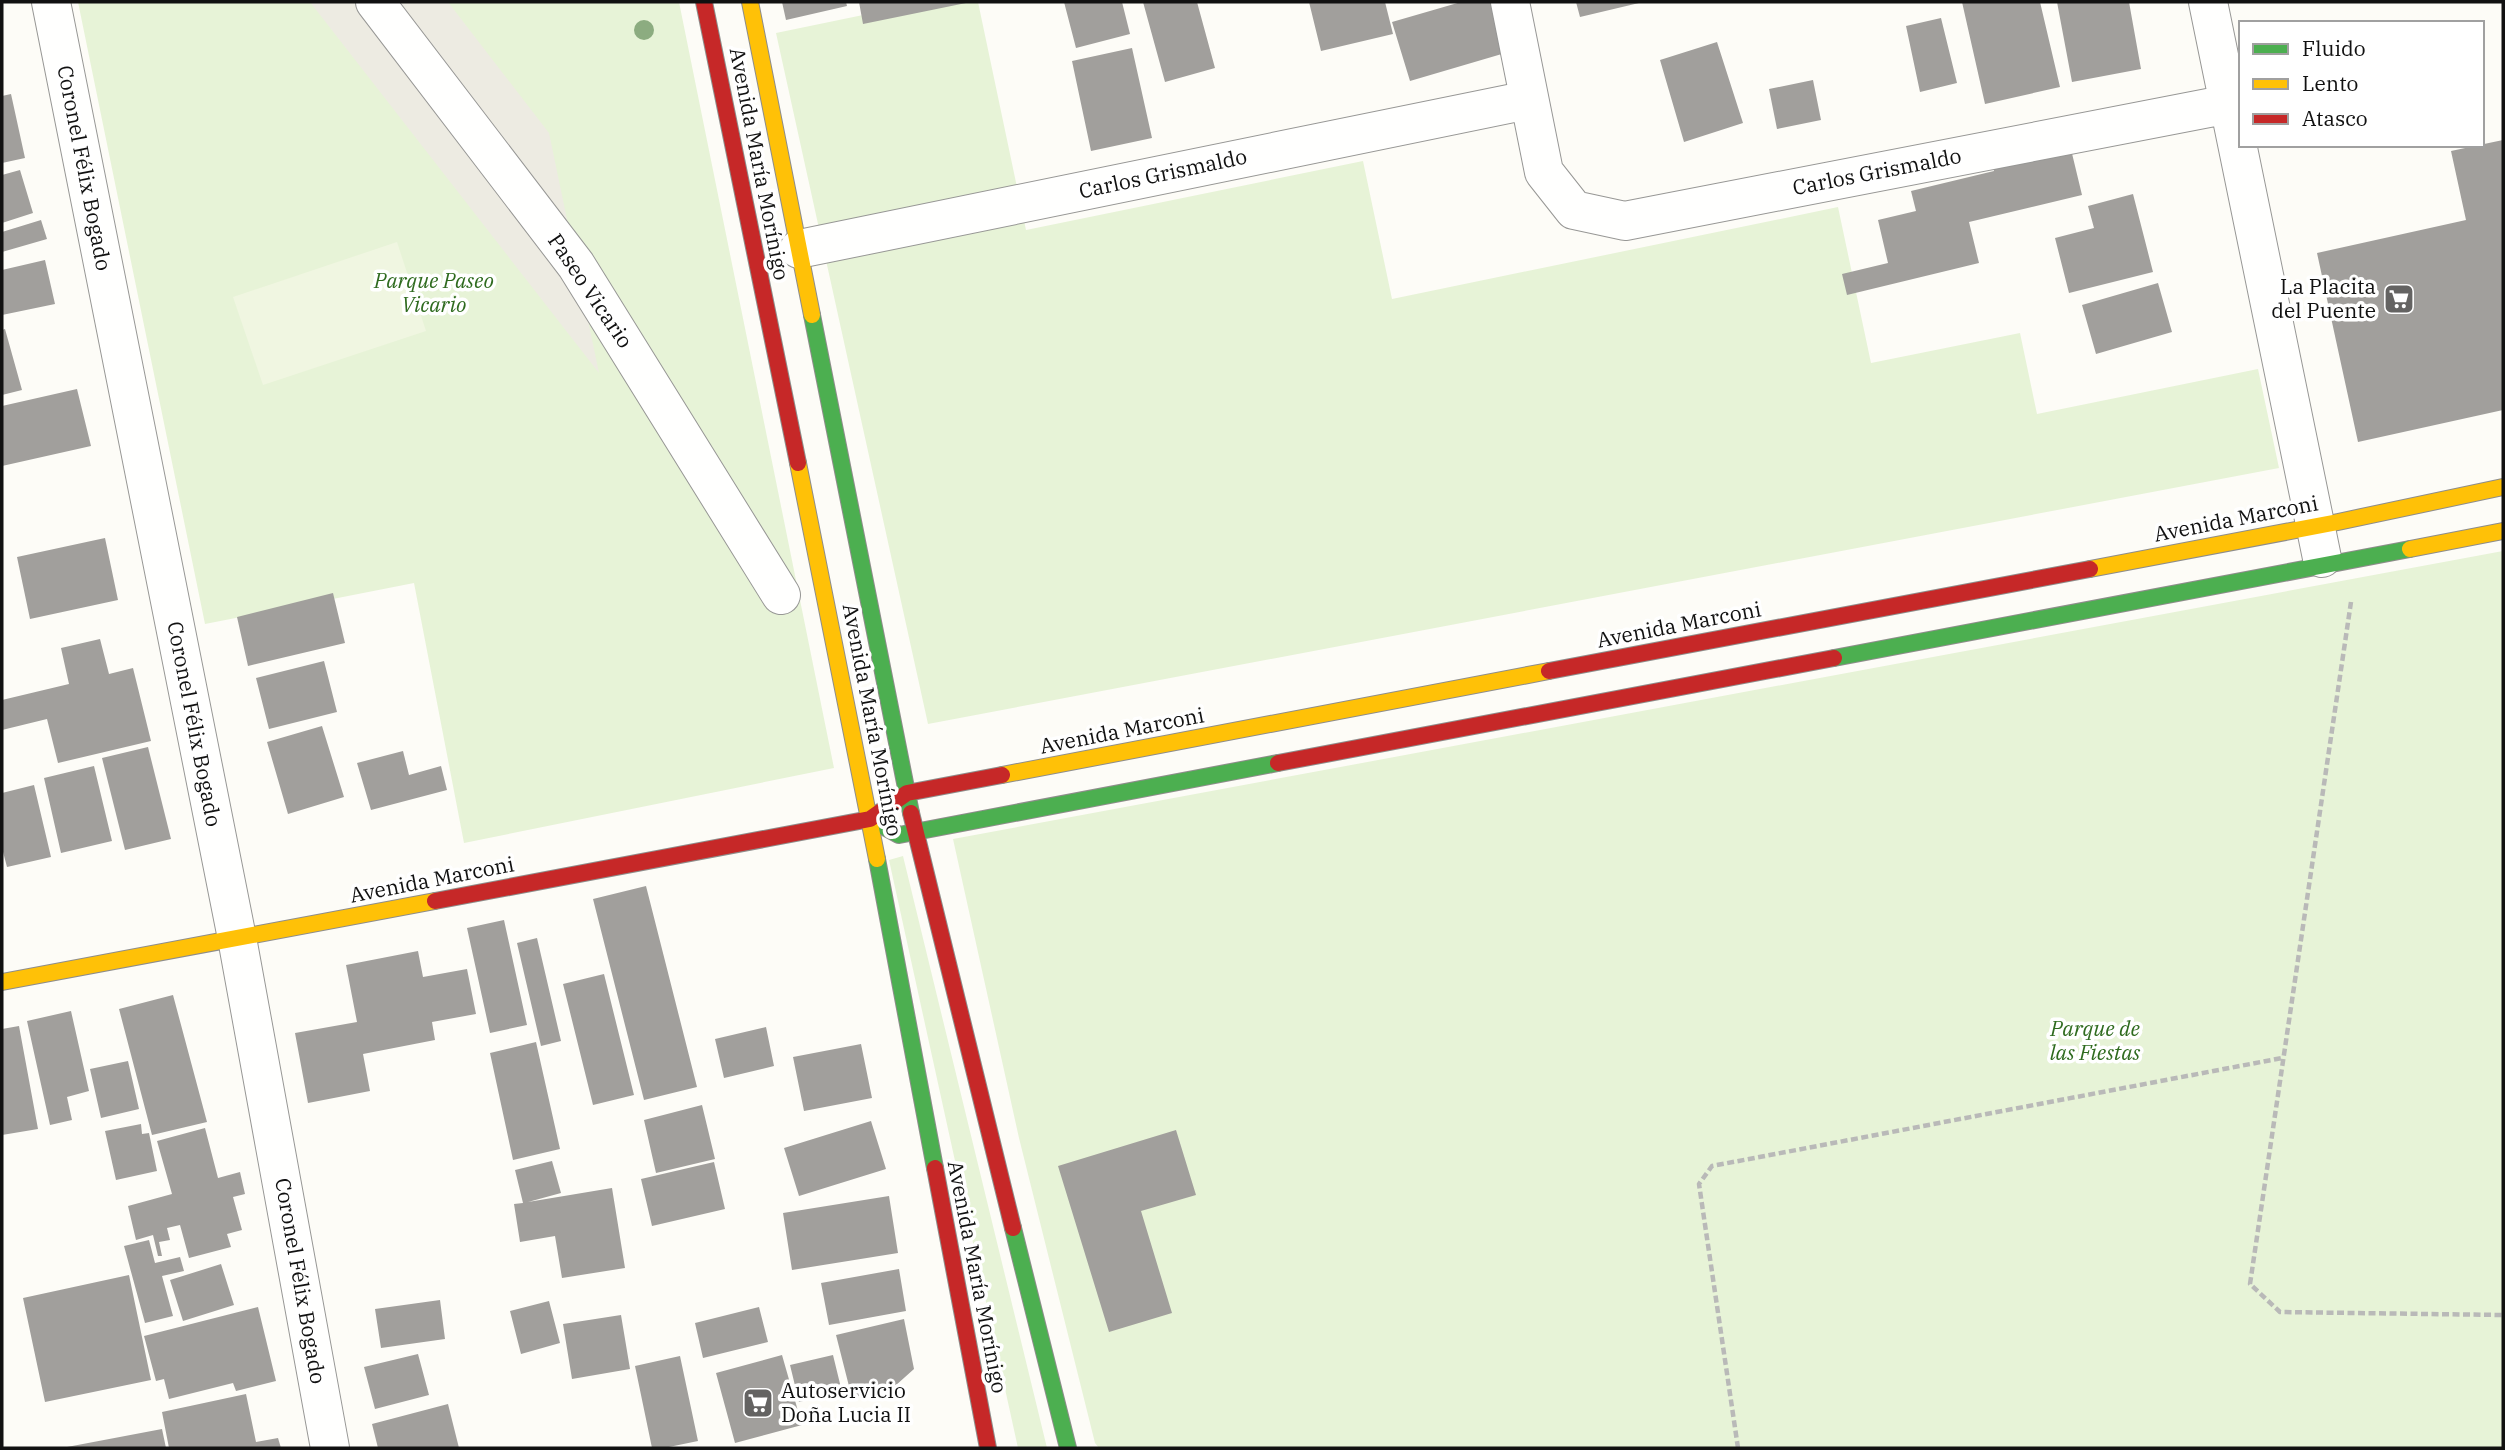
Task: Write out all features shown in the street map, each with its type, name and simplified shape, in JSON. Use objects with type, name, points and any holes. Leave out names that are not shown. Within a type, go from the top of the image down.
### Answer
[{"type":"main road","name":"Avenida María Morínigo","points":[[705,2],[870,819],[988,1448]]},
{"type":"main road","name":"Avenida María Morínigo","points":[[750,2],[915,832],[1068,1448]]},
{"type":"main road","name":"Avenida Marconi","points":[[2,982],[870,819],[907,793],[2315,526],[2503,487]]},
{"type":"main road","points":[[870,819],[899,835],[2503,531]]},
{"type":"street","name":"Coronel Félix Bogado","points":[[51,2],[237,938],[330,1448]]},
{"type":"street","name":"Paseo Vicario","points":[[375,2],[576,265],[781,596]]},
{"type":"street","points":[[1510,2],[1528,100]]},
{"type":"street","points":[[2208,2],[2315,526],[2334,562]]},
{"type":"street","name":"Carlos Grismaldo","points":[[799,249],[1528,100],[1544,172],[1574,210],[1625,221],[2229,104]]},
{"type":"path","points":[[2334,562],[2351,601],[2250,1284],[2280,1312],[2503,1315]]},
{"type":"path","points":[[1738,1448],[1699,1184],[1712,1166],[2282,1058]]},
{"type":"green space","name":"Parque Paseo Vicario","points":[[78,2],[679,2],[834,768],[464,843],[414,583],[205,624]]},
{"type":"green space","points":[[926,2],[978,2],[1026,230],[1363,161],[1392,299],[1838,207],[1871,363],[2020,333],[2037,414],[2258,369],[2279,468],[928,724],[776,33]]},
{"type":"green space","points":[[397,242],[426,331],[263,385],[233,297]]},
{"type":"green space","name":"Parque de las Fiestas","points":[[2503,551],[2503,1448],[1099,1448],[1095,1443],[1019,1138],[953,839]]},
{"type":"green space","points":[[903,856],[1047,1448],[1018,1448],[889,860]]},
{"type":"shaded area","points":[[310,2],[448,2],[549,133],[599,373]]},
{"type":"building","points":[[782,2],[846,2],[847,6],[786,20]]},
{"type":"building","points":[[859,2],[966,2],[966,3],[863,24]]},
{"type":"building","points":[[1064,2],[1122,2],[1130,34],[1076,48]]},
{"type":"building","points":[[1143,2],[1197,2],[1215,68],[1165,82]]},
{"type":"building","points":[[1309,2],[1385,2],[1393,34],[1321,51]]},
{"type":"building","points":[[1461,2],[1498,2],[1512,51],[1410,81],[1392,22]]},
{"type":"building","points":[[1576,2],[1639,2],[1639,3],[1580,17]]},
{"type":"building","points":[[1962,2],[2040,2],[2060,87],[1985,104]]},
{"type":"building","points":[[2057,2],[2129,2],[2141,69],[2072,82]]},
{"type":"building","points":[[1941,18],[1957,83],[1920,92],[1906,26]]},
{"type":"building","points":[[1717,42],[1743,123],[1684,142],[1660,60]]},
{"type":"building","points":[[1132,48],[1152,138],[1091,151],[1072,61]]},
{"type":"building","points":[[1813,80],[1821,120],[1777,129],[1769,89]]},
{"type":"building","points":[[11,94],[25,158],[2,163],[2,96]]},
{"type":"building","points":[[2503,140],[2503,410],[2358,442],[2317,253],[2466,220],[2451,151],[2484,147],[2484,144]]},
{"type":"building","points":[[2069,141],[2082,195],[1969,222],[1979,263],[1847,295],[1842,274],[1888,263],[1878,220],[1916,211],[1911,191],[1994,171],[1992,159]]},
{"type":"building","points":[[20,170],[33,213],[2,223],[2,175]]},
{"type":"building","points":[[2133,194],[2153,272],[2069,293],[2055,238],[2094,228],[2088,206]]},
{"type":"building","points":[[41,220],[47,239],[2,252],[2,232]]},
{"type":"building","points":[[45,260],[55,304],[2,315],[2,270]]},
{"type":"building","points":[[2158,283],[2172,332],[2096,354],[2082,305]]},
{"type":"building","points":[[5,329],[22,390],[2,395],[2,330]]},
{"type":"building","points":[[77,389],[91,446],[2,466],[2,406]]},
{"type":"building","points":[[105,538],[118,600],[30,619],[17,557]]},
{"type":"building","points":[[333,593],[345,643],[248,666],[237,617]]},
{"type":"building","points":[[100,639],[109,674],[133,668],[151,741],[58,763],[47,719],[2,730],[2,700],[69,684],[61,648]]},
{"type":"building","points":[[324,661],[337,712],[269,729],[256,678]]},
{"type":"building","points":[[322,726],[344,797],[288,814],[267,742]]},
{"type":"building","points":[[148,747],[171,839],[125,850],[102,758]]},
{"type":"building","points":[[403,751],[409,775],[441,766],[447,790],[371,810],[357,763]]},
{"type":"building","points":[[94,766],[112,841],[61,853],[44,778]]},
{"type":"building","points":[[34,785],[51,857],[7,867],[2,848],[2,793]]},
{"type":"building","points":[[646,886],[697,1087],[644,1100],[593,899]]},
{"type":"building","points":[[504,920],[527,1025],[490,1033],[467,928]]},
{"type":"building","points":[[537,938],[561,1041],[541,1046],[517,943]]},
{"type":"building","points":[[418,951],[423,977],[467,969],[476,1014],[432,1022],[435,1040],[363,1054],[370,1091],[308,1103],[295,1033],[357,1022],[346,965]]},
{"type":"building","points":[[604,974],[634,1095],[593,1105],[563,984]]},
{"type":"building","points":[[173,995],[207,1122],[152,1135],[119,1009]]},
{"type":"building","points":[[71,1011],[89,1091],[67,1097],[72,1120],[50,1125],[27,1021]]},
{"type":"building","points":[[19,1026],[38,1129],[2,1135],[2,1029]]},
{"type":"building","points":[[766,1027],[774,1066],[724,1078],[715,1039]]},
{"type":"building","points":[[536,1042],[560,1149],[513,1160],[490,1053]]},
{"type":"building","points":[[861,1044],[872,1098],[804,1111],[793,1057]]},
{"type":"building","points":[[128,1061],[139,1109],[101,1118],[90,1069]]},
{"type":"building","points":[[702,1105],[715,1159],[656,1173],[644,1120]]},
{"type":"building","points":[[871,1121],[886,1169],[799,1196],[784,1148]]},
{"type":"building","points":[[141,1124],[142,1134],[149,1133],[157,1171],[116,1180],[105,1131]]},
{"type":"building","points":[[205,1128],[218,1178],[240,1172],[245,1194],[233,1197],[242,1230],[227,1234],[231,1247],[189,1258],[180,1225],[167,1228],[170,1240],[159,1242],[162,1256],[158,1256],[153,1235],[136,1240],[128,1206],[172,1194],[157,1141]]},
{"type":"building","points":[[1176,1130],[1196,1195],[1141,1211],[1172,1313],[1109,1332],[1058,1166]]},
{"type":"building","points":[[552,1161],[561,1193],[528,1202],[612,1188],[625,1268],[562,1278],[555,1236],[520,1242],[514,1204],[523,1203],[515,1170]]},
{"type":"building","points":[[714,1162],[725,1209],[652,1226],[641,1179]]},
{"type":"building","points":[[889,1196],[898,1253],[792,1270],[783,1213]]},
{"type":"building","points":[[149,1240],[155,1263],[180,1257],[184,1271],[162,1276],[173,1316],[145,1323],[124,1246]]},
{"type":"building","points":[[221,1264],[234,1305],[183,1321],[170,1280]]},
{"type":"building","points":[[899,1269],[906,1311],[829,1325],[821,1283]]},
{"type":"building","points":[[129,1275],[151,1380],[45,1402],[23,1298]]},
{"type":"building","points":[[440,1300],[445,1339],[381,1348],[375,1309]]},
{"type":"building","points":[[549,1301],[560,1343],[521,1354],[510,1311]]},
{"type":"building","points":[[258,1307],[276,1381],[236,1391],[233,1383],[169,1399],[164,1379],[156,1381],[144,1336]]},
{"type":"building","points":[[759,1307],[768,1342],[703,1358],[695,1323]]},
{"type":"building","points":[[621,1315],[630,1369],[572,1379],[563,1324]]},
{"type":"building","points":[[904,1319],[914,1369],[895,1386],[852,1398],[836,1335]]},
{"type":"building","points":[[418,1354],[429,1395],[375,1409],[364,1367]]},
{"type":"building","points":[[782,1355],[802,1425],[735,1443],[716,1373]]},
{"type":"building","points":[[833,1355],[842,1392],[799,1402],[790,1365]]},
{"type":"building","points":[[680,1356],[698,1441],[652,1448],[635,1366]]},
{"type":"building","points":[[246,1394],[256,1442],[278,1438],[281,1448],[169,1448],[162,1412]]},
{"type":"building","points":[[448,1404],[459,1448],[378,1448],[372,1424]]},
{"type":"building","points":[[162,1429],[166,1448],[67,1447]]},
{"type":"traffic: fast","points":[[812,315],[911,813]]},
{"type":"traffic: fast","points":[[1834,658],[2410,549]]},
{"type":"traffic: fast","points":[[870,819],[899,835],[1278,763]]},
{"type":"traffic: fast","points":[[877,859],[935,1168]]},
{"type":"traffic: fast","points":[[1013,1228],[1068,1448]]},
{"type":"traffic: slow","points":[[750,2],[812,315]]},
{"type":"traffic: slow","points":[[798,463],[877,859]]},
{"type":"traffic: slow","points":[[2090,569],[2338,522],[2503,487]]},
{"type":"traffic: slow","points":[[2410,549],[2503,531]]},
{"type":"traffic: slow","points":[[1002,775],[1549,671]]},
{"type":"traffic: slow","points":[[2,982],[435,901]]},
{"type":"traffic: jam","points":[[704,2],[798,463]]},
{"type":"traffic: jam","points":[[1549,671],[2090,569]]},
{"type":"traffic: jam","points":[[1278,763],[1834,658]]},
{"type":"traffic: jam","points":[[435,901],[870,819],[907,793],[1002,775]]},
{"type":"traffic: jam","points":[[911,813],[1013,1228]]},
{"type":"traffic: jam","points":[[935,1168],[988,1448]]},
{"type":"place","name":"La Placita del Puente","points":[[2399,299]]},
{"type":"place","name":"Autoservicio Doña Lucia II","points":[[758,1403]]}]
